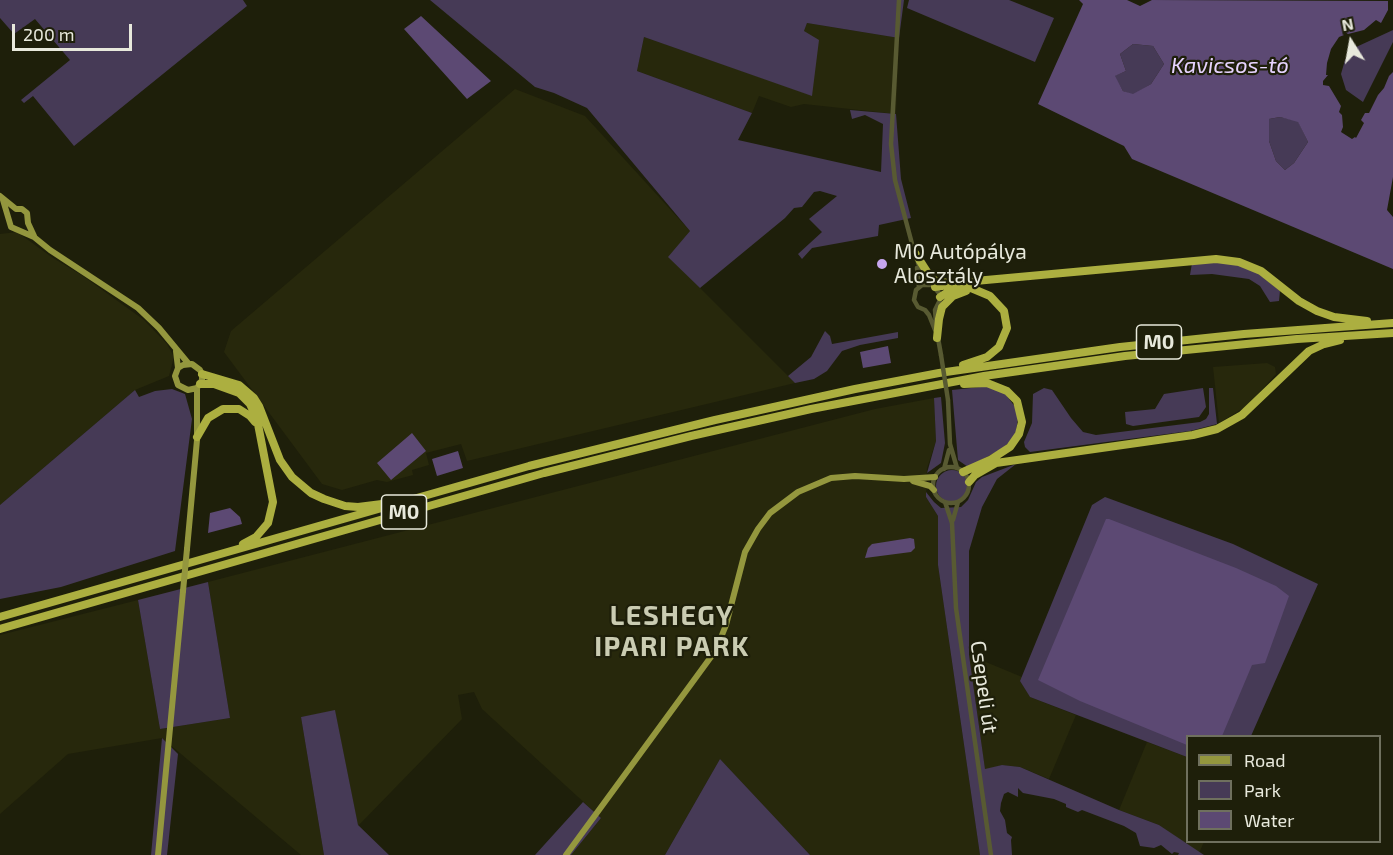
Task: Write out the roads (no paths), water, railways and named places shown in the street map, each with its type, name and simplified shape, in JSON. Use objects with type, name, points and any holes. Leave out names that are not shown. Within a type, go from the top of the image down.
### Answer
[{"type":"highway","points":[[915,253],[927,274],[936,281],[965,282]]},
{"type":"highway","points":[[932,286],[1216,259],[1230,260],[1253,267],[1299,301],[1317,311],[1380,323]]},
{"type":"highway","points":[[939,374],[987,357],[996,351],[1007,328],[1004,311],[990,296],[971,288],[960,288],[951,290],[940,297]]},
{"type":"highway","points":[[938,338],[940,313],[947,300],[961,292],[979,291]]},
{"type":"highway","name":"M0","points":[[0,617],[540,463],[715,420],[855,389],[1077,353],[1197,338],[1393,323]]},
{"type":"highway","name":"M0","points":[[0,629],[400,513],[610,456],[760,420],[1022,370],[1145,354],[1393,333]]},
{"type":"highway","points":[[969,482],[975,475],[996,463],[1205,433],[1242,416],[1309,351],[1356,335]]},
{"type":"highway","points":[[202,374],[239,385],[254,398],[280,460],[292,477],[311,493],[335,504],[352,506],[404,502]]},
{"type":"highway","points":[[198,386],[206,383],[239,393],[254,410],[273,494],[268,523],[256,537],[245,544],[208,558]]},
{"type":"highway","points":[[930,386],[987,383],[1007,391],[1017,400],[1020,407],[1022,427],[1016,440],[1004,451],[960,470]]},
{"type":"highway","points":[[197,437],[212,414],[229,408],[250,416],[259,429]]},
{"type":"main road","points":[[2,198],[16,209]]},
{"type":"main road","points":[[2,198],[9,214],[9,224],[13,228],[20,229],[34,237],[138,308],[159,328],[188,363],[196,366],[202,374],[198,386],[197,437],[158,855]]},
{"type":"main road","points":[[9,214],[16,209],[22,209],[27,213],[28,223],[34,237]]},
{"type":"main road","points":[[20,229],[28,223]]},
{"type":"main road","points":[[175,349],[178,368],[176,381],[180,388],[188,390],[198,386]]},
{"type":"main road","points":[[178,368],[188,363]]},
{"type":"main road","points":[[188,390],[197,413]]},
{"type":"main road","points":[[566,855],[716,650],[726,624],[745,552],[770,513],[802,489],[831,478],[935,477]]},
{"type":"main road","points":[[904,479],[923,484],[934,490]]},
{"type":"street","points":[[899,0],[891,144],[895,180],[923,276],[940,297],[936,306],[938,338],[948,400],[950,444],[944,469],[935,477],[934,490],[938,498],[945,502],[958,502]]},
{"type":"street","points":[[915,253],[919,287],[915,293],[915,300],[918,307],[925,310],[934,325],[938,338]]},
{"type":"street","points":[[919,287],[932,286]]},
{"type":"street","points":[[925,310],[936,306]]},
{"type":"street","points":[[950,444],[960,470],[969,482],[968,492],[958,502],[952,523]]},
{"type":"street","points":[[944,469],[960,470]]},
{"type":"street","points":[[945,502],[952,523]]},
{"type":"street","name":"Csepeli út","points":[[952,523],[956,608],[991,855]]},
{"type":"water","name":"Kavicsos-tó","points":[[1079,0],[1127,0],[1140,6],[1152,0],[1388,1],[1388,10],[1381,23],[1376,20],[1364,30],[1348,34],[1345,32],[1339,37],[1331,49],[1327,63],[1326,75],[1328,75],[1323,85],[1329,86],[1341,106],[1339,112],[1342,115],[1343,127],[1341,132],[1352,139],[1356,138],[1364,123],[1361,120],[1365,113],[1369,113],[1393,72],[1393,177],[1387,210],[1393,217],[1393,269],[1132,159],[1124,146],[1038,104],[1083,4]],"holes":[[[1133,44],[1153,46],[1164,64],[1151,84],[1133,94],[1123,91],[1115,76],[1126,71],[1120,54]],[[1280,117],[1298,122],[1308,142],[1294,163],[1285,170],[1276,161],[1269,141],[1269,119]]]},
{"type":"water","points":[[421,16],[491,81],[467,99],[404,29]]},
{"type":"water","points":[[888,346],[891,363],[863,368],[860,352]]},
{"type":"water","points":[[412,433],[426,451],[391,480],[377,463]]},
{"type":"water","points":[[458,451],[463,468],[437,476],[432,459]]},
{"type":"water","points":[[230,508],[240,517],[242,524],[208,533],[210,513]]},
{"type":"water","points":[[1106,519],[1236,568],[1276,586],[1289,596],[1265,663],[1252,665],[1222,735],[1186,735],[1186,745],[1080,701],[1038,680]]},
{"type":"water","points":[[914,539],[915,548],[911,552],[865,558],[872,544]]},
{"type":"place","name":"M0 Autópálya Alosztály","points":[[882,264]]},
{"type":"district","name":"LESHEGY IPARI PARK","points":[[672,632]]}]
